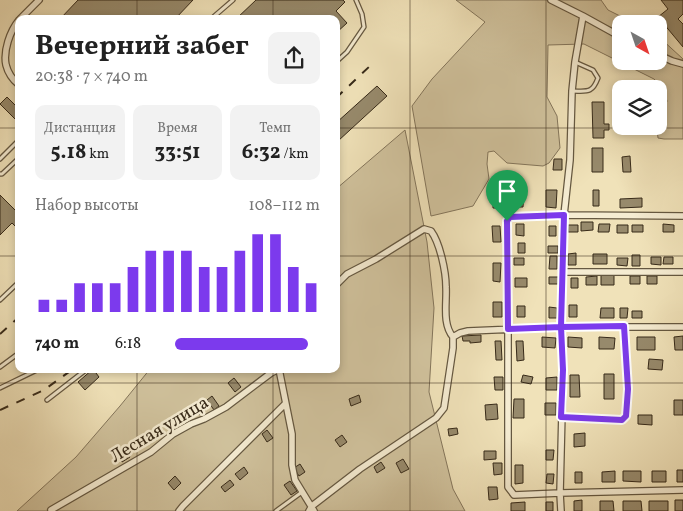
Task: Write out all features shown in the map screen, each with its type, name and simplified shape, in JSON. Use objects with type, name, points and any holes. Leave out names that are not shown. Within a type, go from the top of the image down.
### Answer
[{"type":"street","points":[[23,15],[39,0]]},
{"type":"street","points":[[552,0],[612,32]]},
{"type":"street","points":[[560,511],[564,215],[570,160],[572,91],[583,16]]},
{"type":"street","points":[[15,26],[6,50],[6,65],[15,82]]},
{"type":"street","points":[[668,59],[683,64]]},
{"type":"street","points":[[683,216],[564,215],[510,217],[507,221],[508,487],[514,495],[683,490]]},
{"type":"street","points":[[280,373],[292,434],[292,465],[295,480],[312,509],[360,469],[436,418],[444,408],[453,337],[449,332],[446,322],[446,284],[436,236],[431,231],[424,229],[376,259],[347,274],[340,281]]},
{"type":"street","points":[[562,272],[683,272]]},
{"type":"street","points":[[453,337],[460,332],[508,329],[624,326],[683,327]]},
{"type":"street","points":[[561,417],[622,420],[626,416],[628,389],[624,326]]},
{"type":"street","name":"Лесная улица","points":[[51,510],[151,452],[173,434],[226,407],[272,373]]},
{"type":"street","points":[[180,511],[285,404]]},
{"type":"lane","points":[[216,15],[233,0]]},
{"type":"lane","points":[[340,58],[347,52],[364,28],[362,14],[356,0]]},
{"type":"lane","points":[[572,91],[590,90],[595,86],[598,78],[593,70],[575,62]]},
{"type":"lane","points":[[0,159],[15,144]]},
{"type":"lane","points":[[0,174],[15,162]]},
{"type":"lane","points":[[0,300],[15,286]]},
{"type":"lane","points":[[0,367],[15,356]]},
{"type":"lane","points":[[0,388],[31,373]]},
{"type":"lane","points":[[47,400],[83,373]]},
{"type":"lane","points":[[276,511],[302,492]]},
{"type":"shaded area","points":[[456,0],[601,0],[608,10],[618,15],[612,15],[612,58],[584,44],[548,45],[547,97],[557,116],[560,148],[549,163],[543,166],[507,163],[494,151],[488,152],[489,179],[473,206],[431,216],[412,106],[432,79],[485,22]]},
{"type":"shaded area","points":[[668,45],[683,59],[683,139],[658,138],[658,135],[667,135],[667,80],[654,79],[636,70],[668,70]]},
{"type":"shaded area","points":[[405,130],[427,242],[434,308],[429,392],[453,489],[465,511],[17,511],[76,457],[147,373],[340,373],[340,186]]},
{"type":"building","points":[[78,0],[193,0],[179,15],[64,15]]},
{"type":"building","points":[[256,0],[343,0],[345,2],[336,11],[340,15],[240,15]]},
{"type":"building","points":[[661,0],[683,0],[683,14],[678,19],[683,24],[683,47],[668,29],[668,15],[660,15],[668,9]]},
{"type":"building","points":[[340,15],[347,23],[340,29]]},
{"type":"building","points":[[377,86],[387,96],[340,139],[340,119]]},
{"type":"building","points":[[7,97],[15,105],[15,119],[0,104]]},
{"type":"building","points":[[592,102],[604,102],[604,124],[609,124],[609,130],[604,130],[604,138],[593,138]]},
{"type":"building","points":[[592,148],[603,148],[603,172],[592,172]]},
{"type":"building","points":[[630,156],[631,172],[623,172],[622,157]]},
{"type":"building","points":[[554,159],[562,159],[562,170],[553,170]]},
{"type":"building","points":[[517,190],[524,191],[523,207],[516,207]]},
{"type":"building","points":[[546,190],[557,190],[556,208],[546,207]]},
{"type":"building","points":[[593,190],[599,190],[599,206],[593,206]]},
{"type":"building","points":[[0,195],[15,210],[15,226],[12,223],[0,235]]},
{"type":"building","points":[[493,197],[501,197],[501,208],[493,208]]},
{"type":"building","points":[[642,198],[642,207],[620,208],[620,199]]},
{"type":"building","points":[[581,222],[593,222],[593,230],[581,231]]},
{"type":"building","points":[[516,224],[524,224],[524,236],[516,235]]},
{"type":"building","points":[[599,224],[610,224],[609,232],[598,232]]},
{"type":"building","points":[[663,224],[674,225],[674,232],[663,232]]},
{"type":"building","points":[[568,225],[578,225],[578,232],[568,232]]},
{"type":"building","points":[[617,225],[628,225],[628,233],[617,233]]},
{"type":"building","points":[[632,225],[643,225],[643,232],[632,232]]},
{"type":"building","points":[[492,226],[500,226],[501,242],[493,242]]},
{"type":"building","points":[[549,226],[556,226],[556,236],[549,236]]},
{"type":"building","points":[[518,243],[525,243],[525,253],[518,253]]},
{"type":"building","points":[[548,246],[558,246],[558,253],[548,253]]},
{"type":"building","points":[[576,253],[576,265],[568,265],[568,254]]},
{"type":"building","points":[[593,254],[607,254],[607,264],[593,264]]},
{"type":"building","points":[[632,255],[640,255],[640,266],[632,266]]},
{"type":"building","points":[[550,256],[557,256],[557,269],[549,269]]},
{"type":"building","points":[[651,257],[661,257],[661,265],[651,264]]},
{"type":"building","points":[[664,257],[673,257],[673,264],[663,264]]},
{"type":"building","points":[[514,258],[524,258],[524,265],[514,265]]},
{"type":"building","points":[[617,258],[628,258],[627,266],[617,265]]},
{"type":"building","points":[[493,263],[501,263],[500,282],[493,281]]},
{"type":"building","points":[[601,275],[614,275],[614,285],[601,285]]},
{"type":"building","points":[[597,276],[597,285],[586,285],[586,277]]},
{"type":"building","points":[[630,276],[640,276],[640,284],[630,284]]},
{"type":"building","points":[[647,276],[657,276],[657,284],[647,284]]},
{"type":"building","points":[[549,277],[559,277],[558,284],[549,284]]},
{"type":"building","points":[[515,278],[527,278],[527,287],[515,287]]},
{"type":"building","points":[[571,278],[578,278],[578,288],[571,288]]},
{"type":"building","points":[[493,302],[502,302],[502,317],[493,317]]},
{"type":"building","points":[[569,305],[577,305],[577,317],[569,317]]},
{"type":"building","points":[[517,306],[525,306],[525,317],[517,317]]},
{"type":"building","points":[[549,307],[557,308],[557,318],[549,318]]},
{"type":"building","points":[[601,308],[614,308],[614,318],[600,318]]},
{"type":"building","points":[[620,308],[628,308],[627,318],[620,318]]},
{"type":"building","points":[[632,311],[642,311],[642,318],[632,318]]},
{"type":"building","points":[[481,335],[481,342],[470,343],[470,341],[463,341],[462,336]]},
{"type":"building","points":[[683,336],[683,350],[675,350],[674,337]]},
{"type":"building","points":[[542,337],[556,338],[555,348],[542,347]]},
{"type":"building","points":[[568,337],[582,338],[582,348],[568,347]]},
{"type":"building","points":[[599,337],[615,338],[614,349],[599,349]]},
{"type":"building","points":[[637,337],[655,337],[655,350],[637,350]]},
{"type":"building","points":[[495,341],[501,341],[502,360],[496,360]]},
{"type":"building","points":[[516,341],[523,341],[524,360],[517,361]]},
{"type":"building","points":[[649,359],[663,360],[662,370],[648,369]]},
{"type":"building","points":[[88,373],[96,373],[99,377],[85,390],[78,382]]},
{"type":"building","points":[[604,374],[614,374],[614,399],[604,399]]},
{"type":"building","points":[[523,375],[533,377],[531,384],[521,382]]},
{"type":"building","points":[[570,375],[579,375],[580,397],[570,397]]},
{"type":"building","points":[[494,377],[503,377],[503,390],[495,390]]},
{"type":"building","points":[[557,377],[557,390],[546,390],[546,378]]},
{"type":"building","points":[[234,378],[241,387],[235,392],[228,383]]},
{"type":"building","points":[[359,395],[361,402],[351,406],[349,399]]},
{"type":"building","points":[[212,396],[219,406],[214,410],[207,400]]},
{"type":"building","points":[[514,399],[524,399],[524,418],[513,418]]},
{"type":"building","points":[[674,400],[683,400],[683,415],[674,415]]},
{"type":"building","points":[[203,402],[208,408],[199,415],[194,409]]},
{"type":"building","points":[[545,403],[556,403],[556,415],[545,415]]},
{"type":"building","points":[[497,404],[498,419],[486,420],[485,405]]},
{"type":"building","points":[[638,415],[652,415],[652,425],[638,424]]},
{"type":"building","points":[[457,428],[458,434],[449,436],[448,429]]},
{"type":"building","points":[[267,430],[273,438],[267,442],[262,434]]},
{"type":"building","points":[[585,433],[585,446],[574,447],[574,434]]},
{"type":"building","points":[[342,435],[347,442],[340,447],[335,440]]},
{"type":"building","points":[[546,450],[554,450],[553,460],[546,460]]},
{"type":"building","points":[[126,451],[130,457],[122,462],[118,456]]},
{"type":"building","points":[[484,451],[496,451],[496,459],[484,460]]},
{"type":"building","points":[[403,459],[409,469],[401,473],[396,463]]},
{"type":"building","points":[[381,462],[385,468],[377,473],[374,467]]},
{"type":"building","points":[[493,463],[502,463],[502,474],[494,475]]},
{"type":"building","points":[[300,464],[305,472],[299,476],[294,468]]},
{"type":"building","points":[[515,465],[523,465],[523,483],[515,484]]},
{"type":"building","points":[[244,467],[248,473],[240,480],[235,474]]},
{"type":"building","points":[[677,470],[683,470],[683,482],[677,482]]},
{"type":"building","points":[[615,471],[615,482],[602,482],[602,472]]},
{"type":"building","points":[[623,471],[641,471],[641,482],[623,481]]},
{"type":"building","points":[[652,471],[666,471],[666,482],[652,482]]},
{"type":"building","points":[[575,472],[582,472],[582,483],[575,483]]},
{"type":"building","points":[[547,474],[554,474],[553,484],[546,483]]},
{"type":"building","points":[[175,476],[181,483],[174,490],[168,483]]},
{"type":"building","points":[[230,480],[234,485],[225,492],[221,487]]},
{"type":"building","points":[[290,481],[297,491],[291,495],[284,485]]},
{"type":"building","points":[[488,487],[497,487],[498,499],[489,500]]},
{"type":"building","points":[[582,500],[582,511],[574,511],[574,501]]},
{"type":"building","points":[[675,500],[683,500],[683,511],[675,511]]},
{"type":"building","points":[[600,501],[613,501],[614,511],[600,511]]},
{"type":"building","points":[[623,501],[641,501],[642,511],[623,511]]},
{"type":"building","points":[[649,501],[668,501],[668,511],[649,511]]},
{"type":"building","points":[[525,502],[525,511],[511,511],[511,503]]},
{"type":"building","points":[[546,502],[553,502],[553,511],[546,511]]},
{"type":"railway","points":[[340,94],[371,65]]},
{"type":"railway","points":[[0,334],[15,321]]},
{"type":"railway","points":[[0,410],[44,390],[67,373]]},
{"type":"route","points":[[507,221],[508,329],[561,327],[624,326],[628,389],[626,416],[622,420],[561,417],[563,370],[561,327],[564,215],[510,217],[507,221]]}]
